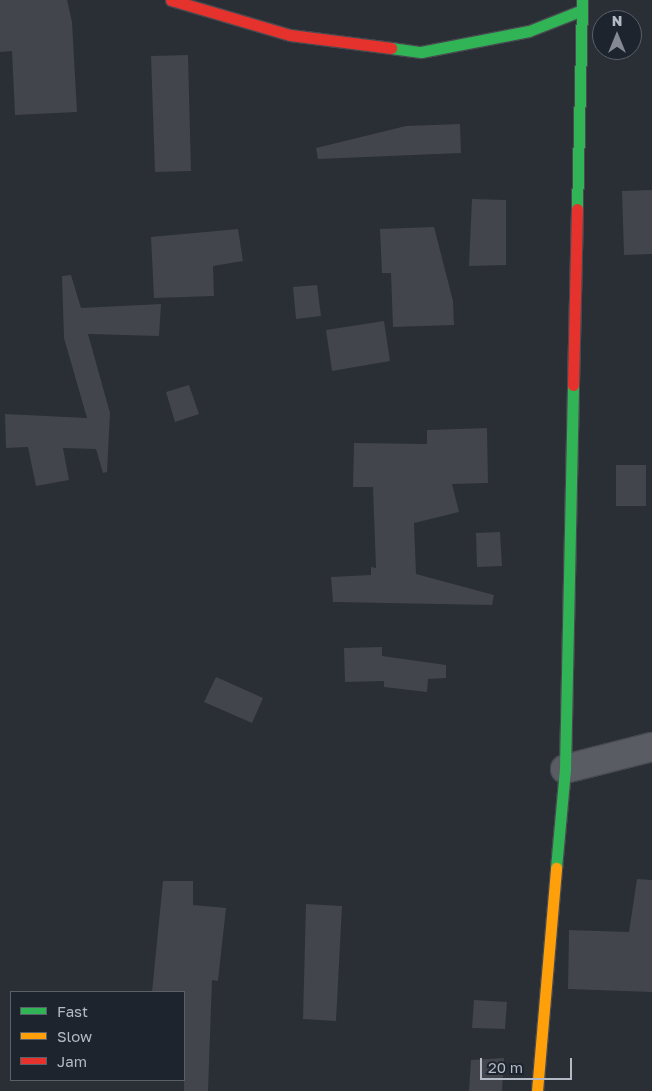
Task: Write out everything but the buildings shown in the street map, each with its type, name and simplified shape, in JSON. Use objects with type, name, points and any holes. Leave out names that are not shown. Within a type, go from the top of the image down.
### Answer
[{"type":"street","points":[[171,0],[290,35],[421,52],[529,31],[582,5],[565,769],[537,1091]]},
{"type":"street","points":[[565,769],[652,747]]},
{"type":"traffic: fast","points":[[577,209],[582,0]]},
{"type":"traffic: fast","points":[[391,48],[421,52],[529,31],[582,10]]},
{"type":"traffic: fast","points":[[556,868],[565,769],[573,385]]},
{"type":"traffic: slow","points":[[537,1091],[556,868]]},
{"type":"traffic: jam","points":[[171,0],[290,35],[391,48]]},
{"type":"traffic: jam","points":[[573,385],[577,209]]}]
